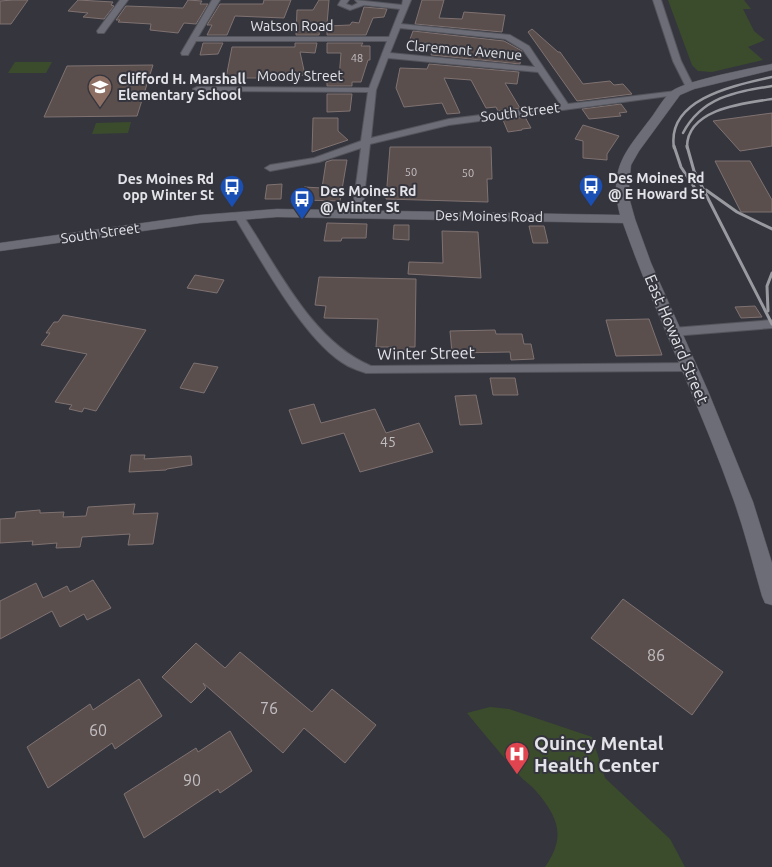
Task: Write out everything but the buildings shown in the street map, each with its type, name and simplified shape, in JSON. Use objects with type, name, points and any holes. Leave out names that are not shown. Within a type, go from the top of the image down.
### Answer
[{"type":"main road","name":"South Street","points":[[676,93],[690,87],[772,67]]},
{"type":"main road","name":"East Howard Street","points":[[676,93],[638,143],[625,165],[622,184],[623,201],[628,219],[673,332],[700,391],[744,502],[772,596]]},
{"type":"main road","name":"Des Moines Road","points":[[200,219],[277,213],[628,219]]},
{"type":"main road","name":"South Street","points":[[0,247],[200,219]]},
{"type":"street","points":[[101,31],[124,0]]},
{"type":"street","points":[[184,53],[216,0]]},
{"type":"street","points":[[345,0],[341,4],[346,7],[358,7],[360,2],[406,4],[372,90],[357,214]]},
{"type":"street","points":[[657,0],[676,60],[690,87]]},
{"type":"street","points":[[397,26],[507,37],[526,48],[566,107]]},
{"type":"street","name":"Watson Road","points":[[193,39],[392,39]]},
{"type":"street","name":"Claremont Avenue","points":[[385,55],[540,70]]},
{"type":"street","name":"Moody Street","points":[[197,89],[372,90]]},
{"type":"street","name":"South Street","points":[[270,168],[316,160],[383,137],[449,122],[676,93]]},
{"type":"street","name":"Winter Street","points":[[239,216],[306,319],[346,361],[358,368],[370,370],[689,367]]},
{"type":"street","points":[[673,332],[770,324]]},
{"type":"green space","points":[[668,0],[744,0],[751,9],[743,9],[754,31],[765,40],[748,47],[763,60],[712,72],[698,71],[692,65]]},
{"type":"green space","points":[[15,62],[52,62],[46,73],[8,73]]},
{"type":"green space","points":[[131,122],[128,133],[92,134],[96,123]]},
{"type":"green space","points":[[490,707],[509,709],[592,737],[605,778],[670,839],[685,867],[545,867],[556,846],[557,828],[554,819],[550,810],[536,791],[519,775],[467,713]]},
{"type":"railway","points":[[674,146],[674,131],[681,117],[692,106],[724,90],[772,77]]},
{"type":"railway","points":[[683,133],[700,111],[721,98],[772,86]]},
{"type":"railway","points":[[687,147],[689,135],[696,124],[706,116],[733,106],[772,99]]},
{"type":"railway","points":[[674,146],[681,167],[700,196]]},
{"type":"railway","points":[[687,147],[694,171],[772,324]]},
{"type":"railway","points":[[706,190],[737,212],[772,229]]},
{"type":"railway","points":[[768,311],[767,286],[772,273]]},
{"type":"place","name":"Clifford H. Marshall Elementary School","points":[[100,108]]},
{"type":"place","name":"Des Moines Rd @ E Howard St","points":[[591,207]]},
{"type":"place","name":"Des Moines Rd opp Winter St","points":[[232,208]]},
{"type":"place","name":"Des Moines Rd @ Winter St","points":[[302,220]]},
{"type":"place","name":"Quincy Mental Health Center","points":[[517,775]]}]
